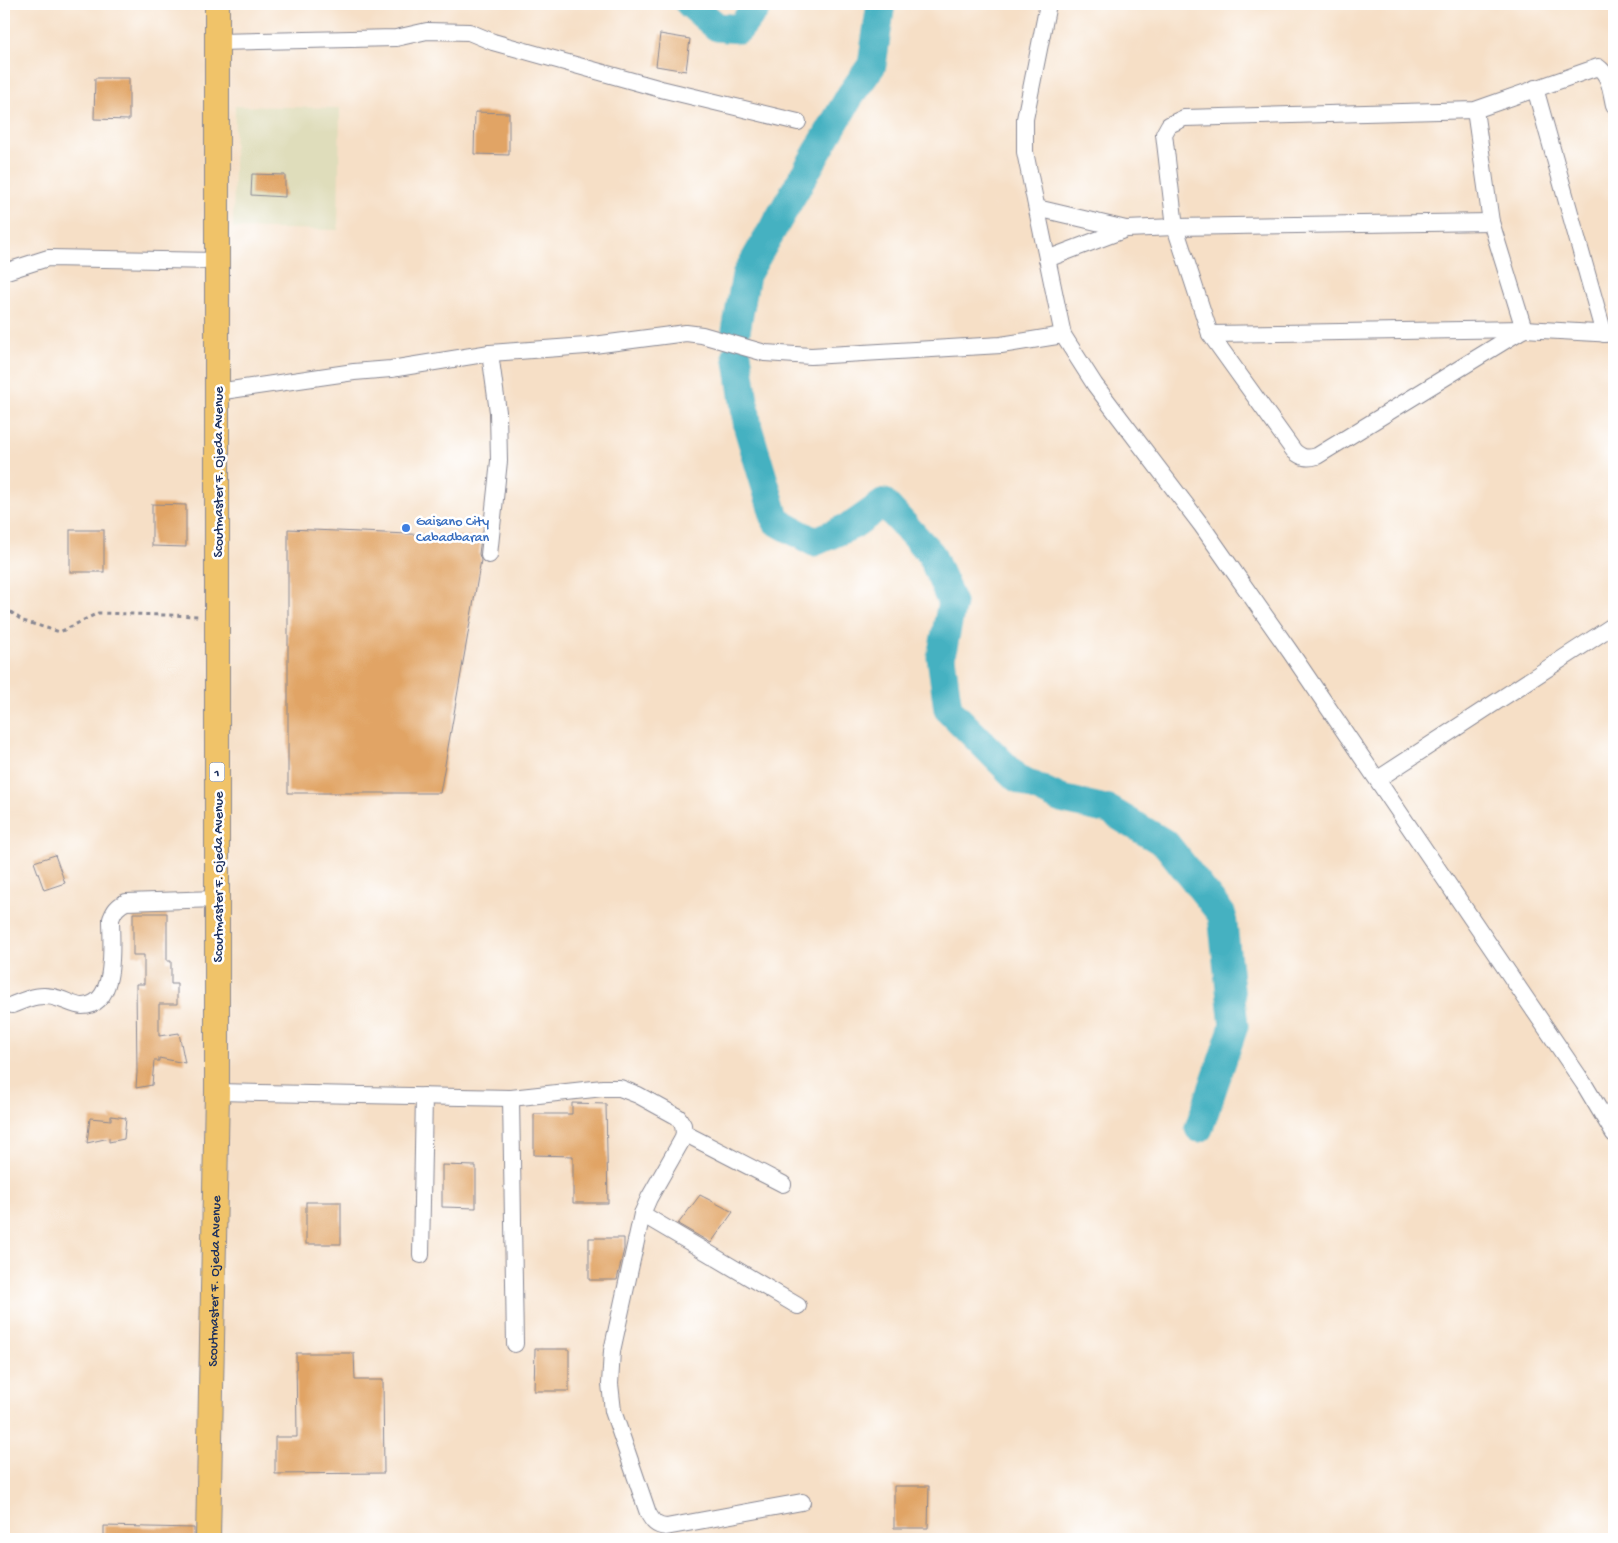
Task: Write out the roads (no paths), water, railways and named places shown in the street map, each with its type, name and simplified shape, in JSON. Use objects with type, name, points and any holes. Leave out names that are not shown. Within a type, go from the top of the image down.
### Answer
[{"type":"highway","name":"Scoutmaster F. Ojeda Avenue","points":[[208,1539],[217,1092],[217,4]]},
{"type":"street","points":[[1048,4],[1025,119],[1025,152],[1063,335],[1069,347],[1095,385],[1202,526],[1378,779],[1579,1076],[1614,1134]]},
{"type":"street","points":[[217,42],[396,38],[427,31],[469,32],[493,42],[661,89],[798,122]]},
{"type":"street","points":[[1524,329],[1317,456],[1310,458],[1300,456],[1294,451],[1210,334],[1176,227],[1164,134],[1169,125],[1184,118],[1475,110],[1598,67],[1602,70],[1608,81],[1614,104]]},
{"type":"street","points":[[1210,334],[1524,329],[1609,334],[1535,88]]},
{"type":"street","points":[[1475,110],[1491,222],[1524,329]]},
{"type":"street","points":[[1037,208],[1126,229],[1491,222]]},
{"type":"street","points":[[1047,259],[1126,229]]},
{"type":"street","points":[[4,272],[48,258],[217,261]]},
{"type":"street","points":[[217,392],[354,372],[391,369],[490,352],[586,346],[686,333],[702,335],[765,353],[811,356],[1001,345],[1063,335]]},
{"type":"street","points":[[489,556],[499,461],[498,412],[490,352]]},
{"type":"street","points":[[1378,779],[1614,625]]},
{"type":"street","points":[[12,1005],[32,996],[43,995],[83,1006],[94,1002],[103,995],[110,975],[111,920],[114,911],[119,905],[126,902],[217,899]]},
{"type":"street","points":[[217,1092],[510,1098],[603,1088],[620,1088],[671,1112],[678,1117],[683,1125],[684,1133],[642,1214],[612,1351],[610,1384],[612,1411],[648,1513],[653,1522],[659,1526],[666,1527],[802,1502]]},
{"type":"street","points":[[421,1256],[424,1096]]},
{"type":"street","points":[[510,1098],[515,1344]]},
{"type":"street","points":[[684,1133],[783,1184]]},
{"type":"street","points":[[642,1214],[798,1306]]},
{"type":"waterway","points":[[690,4],[717,27],[739,29],[759,4]]},
{"type":"waterway","points":[[736,331],[746,275],[850,96],[872,65],[881,4]]},
{"type":"waterway","points":[[737,354],[748,428],[776,521],[814,542],[853,525],[884,503],[931,554],[952,603],[941,657],[948,709],[1017,778],[1061,799],[1109,810],[1166,844],[1222,915],[1234,1026],[1199,1128]]},
{"type":"place","name":"Gaisano City Cabadbaran","points":[[406,528]]}]
